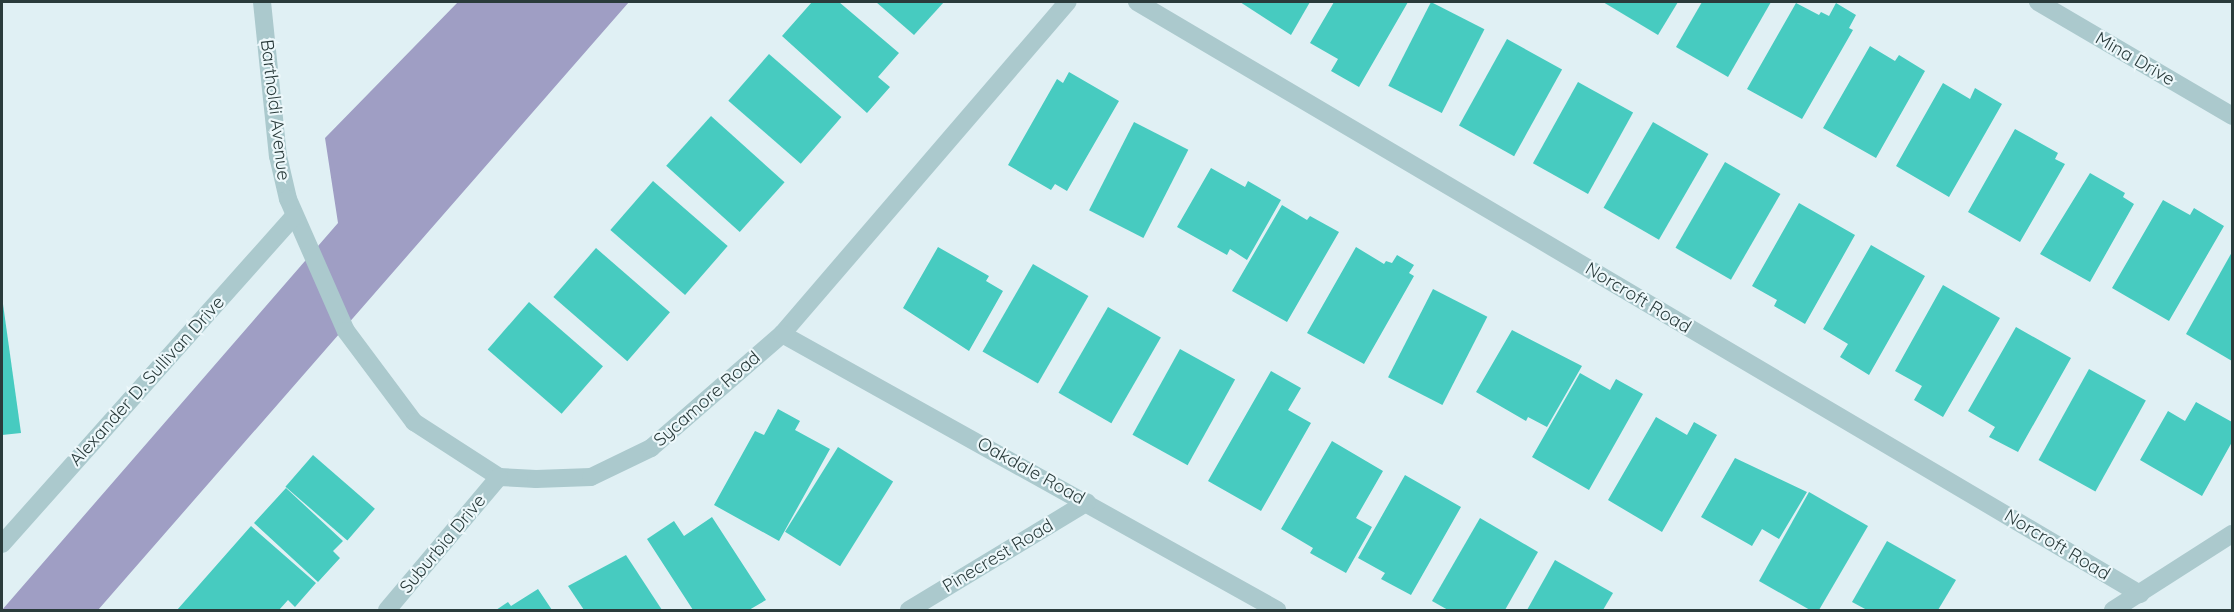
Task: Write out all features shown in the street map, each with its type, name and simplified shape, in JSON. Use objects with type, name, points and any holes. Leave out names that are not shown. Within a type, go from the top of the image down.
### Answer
[{"type":"street","name":"Bartholdi Avenue","points":[[262,2],[278,156],[293,217]]},
{"type":"street","name":"Sycamore Road","points":[[499,477],[591,477],[651,448],[782,334],[1068,2]]},
{"type":"street","name":"Norcroft Road","points":[[1137,2],[2139,594]]},
{"type":"street","name":"Mina Drive","points":[[2038,2],[2232,116]]},
{"type":"street","points":[[293,217],[346,331],[414,422],[499,477]]},
{"type":"street","name":"Alexander D. Sullivan Drive","points":[[2,544],[293,217]]},
{"type":"street","name":"Oakdale Road","points":[[782,334],[1277,610]]},
{"type":"street","name":"Suburbia Drive","points":[[387,610],[499,477]]},
{"type":"street","name":"Pinecrest Road","points":[[909,610],[1087,502]]},
{"type":"street","points":[[2113,610],[2232,534]]},
{"type":"shaded area","points":[[458,2],[629,2],[98,610],[2,610],[338,223],[325,138]]},
{"type":"building","points":[[812,2],[839,2],[899,53],[878,77],[890,87],[867,113],[782,36]]},
{"type":"building","points":[[876,2],[944,2],[914,35]]},
{"type":"building","points":[[1240,2],[1310,2],[1291,35]]},
{"type":"building","points":[[1334,2],[1408,2],[1359,87],[1331,71],[1338,59],[1310,43]]},
{"type":"building","points":[[1431,2],[1484,29],[1442,113],[1388,86]]},
{"type":"building","points":[[1603,2],[1678,2],[1658,35]]},
{"type":"building","points":[[1702,2],[1771,2],[1728,77],[1676,47]]},
{"type":"building","points":[[1796,3],[1819,15],[1821,12],[1829,16],[1836,3],[1856,15],[1849,28],[1853,30],[1802,119],[1747,89]]},
{"type":"building","points":[[1507,39],[1562,70],[1514,156],[1459,126]]},
{"type":"building","points":[[1870,46],[1895,61],[1899,55],[1925,71],[1876,158],[1823,128]]},
{"type":"building","points":[[769,54],[841,117],[801,164],[728,101]]},
{"type":"building","points":[[1069,72],[1119,101],[1067,191],[1055,184],[1051,190],[1008,165],[1057,79],[1063,83]]},
{"type":"building","points":[[1578,82],[1633,113],[1588,194],[1533,163]]},
{"type":"building","points":[[1943,83],[1970,99],[1975,88],[2002,104],[1949,197],[1896,166]]},
{"type":"building","points":[[711,116],[785,182],[740,232],[666,166]]},
{"type":"building","points":[[1134,122],[1188,150],[1143,238],[1089,210]]},
{"type":"building","points":[[1653,122],[1708,154],[1659,240],[1604,208]]},
{"type":"building","points":[[2015,129],[2058,153],[2055,159],[2065,164],[2020,242],[1968,212]]},
{"type":"building","points":[[1725,162],[1780,194],[1731,280],[1676,248]]},
{"type":"building","points":[[1211,168],[1245,187],[1248,181],[1281,200],[1247,260],[1230,249],[1227,255],[1177,227]]},
{"type":"building","points":[[2090,173],[2125,193],[2123,197],[2134,204],[2090,282],[2040,254]]},
{"type":"building","points":[[653,181],[728,246],[685,295],[610,230]]},
{"type":"building","points":[[2163,200],[2190,215],[2194,208],[2224,226],[2169,321],[2112,288]]},
{"type":"building","points":[[1799,203],[1855,235],[1805,324],[1774,306],[1777,300],[1752,286]]},
{"type":"building","points":[[1282,205],[1307,220],[1310,216],[1339,232],[1287,322],[1232,291]]},
{"type":"building","points":[[1871,245],[1925,276],[1869,375],[1840,357],[1848,344],[1823,329]]},
{"type":"building","points":[[938,247],[989,276],[986,281],[1003,291],[969,351],[903,308]]},
{"type":"building","points":[[1356,247],[1384,264],[1386,261],[1392,263],[1397,255],[1414,265],[1409,273],[1414,276],[1364,364],[1307,333]]},
{"type":"building","points":[[596,248],[670,312],[627,361],[553,297]]},
{"type":"building","points":[[2232,252],[2232,361],[2186,334]]},
{"type":"building","points":[[1033,264],[1088,296],[1038,383],[982,351]]},
{"type":"building","points":[[1943,285],[2000,318],[1943,417],[1914,400],[1922,386],[1895,371]]},
{"type":"building","points":[[1433,289],[1487,317],[1442,405],[1388,377]]},
{"type":"building","points":[[2,297],[21,433],[2,435]]},
{"type":"building","points":[[529,302],[603,366],[562,414],[488,350]]},
{"type":"building","points":[[1108,307],[1161,338],[1111,423],[1058,393]]},
{"type":"building","points":[[2016,327],[2071,358],[2018,452],[1989,437],[1995,427],[1968,411]]},
{"type":"building","points":[[1512,330],[1582,366],[1547,427],[1528,417],[1526,421],[1476,392]]},
{"type":"building","points":[[1180,349],[1235,380],[1188,465],[1132,435]]},
{"type":"building","points":[[2089,369],[2146,401],[2095,491],[2039,460]]},
{"type":"building","points":[[1271,371],[1301,388],[1288,410],[1311,423],[1261,511],[1208,481]]},
{"type":"building","points":[[1580,373],[1610,390],[1616,379],[1643,394],[1589,490],[1532,457]]},
{"type":"building","points":[[2196,402],[2232,422],[2232,442],[2202,496],[2140,460],[2168,411],[2185,421]]},
{"type":"building","points":[[778,409],[800,421],[795,430],[830,449],[779,541],[714,505],[755,431],[764,435]]},
{"type":"building","points":[[1656,417],[1687,435],[1694,422],[1717,435],[1662,532],[1608,500]]},
{"type":"building","points":[[1332,441],[1383,471],[1356,518],[1372,527],[1346,573],[1310,553],[1313,548],[1281,529]]},
{"type":"building","points":[[838,447],[893,481],[840,566],[785,532]]},
{"type":"building","points":[[313,455],[375,509],[347,540],[285,487]]},
{"type":"building","points":[[1735,458],[1807,492],[1779,539],[1762,529],[1752,546],[1701,517]]},
{"type":"building","points":[[1405,475],[1461,507],[1411,595],[1381,579],[1385,573],[1358,558]]},
{"type":"building","points":[[286,488],[343,541],[333,551],[340,558],[318,582],[254,523]]},
{"type":"building","points":[[1809,492],[1868,526],[1819,610],[1810,610],[1759,581]]},
{"type":"building","points":[[712,517],[766,600],[749,610],[693,610],[647,539],[674,521],[684,536]]},
{"type":"building","points":[[1480,518],[1538,552],[1505,610],[1448,610],[1432,601]]},
{"type":"building","points":[[251,526],[316,583],[295,607],[288,600],[279,610],[177,610]]},
{"type":"building","points":[[1887,541],[1956,580],[1938,610],[1867,610],[1852,602]]},
{"type":"building","points":[[626,555],[662,610],[584,610],[568,586]]},
{"type":"building","points":[[1555,560],[1613,593],[1603,610],[1527,610]]},
{"type":"building","points":[[538,589],[552,610],[496,610],[508,602],[511,606]]}]
